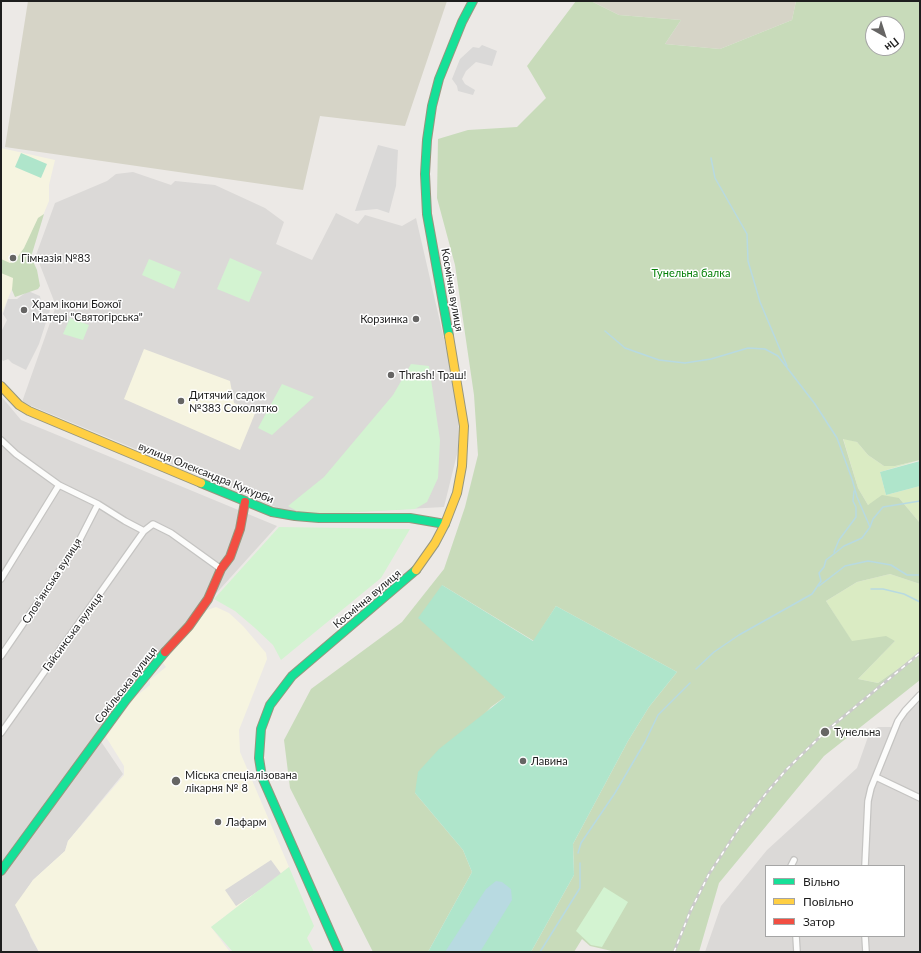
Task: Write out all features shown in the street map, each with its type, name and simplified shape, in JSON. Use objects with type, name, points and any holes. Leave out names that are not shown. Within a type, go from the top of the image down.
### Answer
[{"type":"main road","name":"Космічна вулиця","points":[[339,952],[279,819],[262,777],[259,758],[261,729],[266,713],[285,683],[309,660],[414,574],[435,543],[445,524],[457,493],[462,466],[464,426],[427,214],[425,174],[427,140],[432,106],[444,64],[473,1]]},
{"type":"main road","name":"вулиця Олександра Кукурби","points":[[2,390],[19,405],[29,411],[272,512],[319,518],[410,518],[430,520],[445,524]]},
{"type":"main road","name":"Сокільська вулиця","points":[[1,871],[126,700],[158,659],[189,626],[208,599],[221,569],[230,556],[236,540],[245,502]]},
{"type":"street","points":[[1,440],[16,454],[59,485],[98,504],[144,531],[154,524],[171,533],[221,569]]},
{"type":"street","points":[[1,579],[59,485]]},
{"type":"street","name":"Словʼянська вулиця","points":[[1,656],[77,545],[98,504]]},
{"type":"street","name":"Гайсинська вулиця","points":[[1,733],[144,531]]},
{"type":"street","points":[[865,865],[868,801],[898,721],[905,710],[920,696]]},
{"type":"street","points":[[876,777],[920,798]]},
{"type":"street","points":[[792,865],[794,860]]},
{"type":"street","points":[[796,937],[797,952]]},
{"type":"street","points":[[865,937],[866,952]]},
{"type":"shaded area","points":[[28,1],[447,1],[405,126],[320,116],[303,190],[5,147]]},
{"type":"shaded area","points":[[591,1],[796,1],[792,20],[720,49],[665,44],[681,20],[619,15]]},
{"type":"shaded area","points":[[482,45],[497,51],[492,66],[476,62],[466,71],[462,79],[465,84],[475,90],[473,95],[458,91],[457,86],[452,79],[460,59],[473,47],[479,48]]},
{"type":"shaded area","points":[[378,145],[398,150],[396,186],[389,213],[377,209],[355,211]]},
{"type":"shaded area","name":"Гімназія №83","points":[[1,148],[55,160],[49,185],[49,201],[1,315]]},
{"type":"shaded area","points":[[133,172],[171,185],[175,181],[215,185],[265,208],[284,222],[276,244],[312,260],[336,213],[358,224],[365,215],[402,226],[416,218],[459,404],[458,450],[444,507],[295,515],[22,402],[56,306],[36,255],[55,203],[107,181],[116,174]]},
{"type":"shaded area","name":"Храм ікони Божої Матері \"Святогірська\"","points":[[28,291],[40,296],[42,307],[50,310],[39,344],[26,370],[12,363],[8,359],[3,361],[1,358],[1,332],[7,320],[3,314],[8,299],[17,299]]},
{"type":"shaded area","name":"Дитячий садок №383 Соколятко","points":[[144,349],[230,381],[234,403],[256,411],[240,450],[124,399]]},
{"type":"shaded area","points":[[1,396],[21,420],[277,526],[212,598],[100,740],[123,774],[68,841],[65,851],[33,880],[25,892],[30,936],[39,952],[1,952]]},
{"type":"shaded area","points":[[216,607],[229,613],[243,626],[266,653],[267,659],[239,730],[240,752],[289,867],[211,927],[230,952],[39,952],[15,905],[33,880],[65,851],[68,841],[124,775],[124,766],[106,737],[135,697],[150,685],[150,680],[166,667],[163,663],[207,610]]},
{"type":"shaded area","points":[[920,695],[920,952],[705,952],[721,906],[767,850],[857,768],[869,734],[878,727],[897,727],[911,702]]},
{"type":"shaded area","points":[[271,860],[282,875],[236,906],[225,890]]},
{"type":"green space","name":"Тунельна балка","points":[[576,1],[591,1],[619,15],[681,20],[665,44],[720,49],[792,20],[796,1],[920,1],[920,460],[895,466],[884,466],[868,455],[857,442],[843,439],[858,488],[868,505],[882,495],[899,498],[920,523],[920,584],[890,574],[857,582],[826,601],[852,641],[886,636],[895,641],[858,679],[878,683],[920,653],[920,680],[824,756],[719,883],[699,952],[616,952],[590,946],[582,939],[574,952],[531,952],[574,875],[573,844],[628,741],[649,707],[677,672],[556,606],[534,641],[442,585],[505,697],[491,707],[415,793],[463,850],[472,872],[428,952],[373,952],[290,788],[284,740],[311,689],[402,622],[444,569],[465,507],[478,455],[474,395],[455,265],[437,198],[438,139],[468,130],[517,127],[546,98],[527,66]]},
{"type":"green space","points":[[21,153],[47,164],[41,178],[15,167]]},
{"type":"green space","points":[[44,214],[31,257],[37,270],[40,286],[38,289],[15,297],[12,290],[13,278],[1,273],[1,259],[10,263],[14,262],[24,248],[38,218]]},
{"type":"green space","points":[[230,258],[262,272],[249,302],[217,289]]},
{"type":"green space","points":[[149,259],[181,272],[174,289],[142,275]]},
{"type":"green space","points":[[70,318],[89,325],[83,340],[63,334]]},
{"type":"green space","points":[[411,364],[429,366],[440,440],[438,478],[427,502],[415,509],[304,515],[288,506],[324,477],[393,395]]},
{"type":"green space","points":[[282,384],[314,397],[272,435],[258,428]]},
{"type":"green space","points":[[843,438],[857,442],[868,455],[884,466],[895,466],[920,460],[880,472],[886,495],[920,486],[920,523],[899,498],[868,505],[858,488]]},
{"type":"green space","points":[[920,461],[920,486],[886,495],[880,472]]},
{"type":"green space","points":[[279,527],[410,529],[381,578],[281,660],[273,645],[255,628],[235,611],[214,599]]},
{"type":"green space","points":[[890,574],[920,584],[920,653],[878,683],[858,679],[895,641],[869,640],[852,642],[826,601],[857,582]]},
{"type":"green space","name":"Лавина","points":[[442,585],[533,641],[556,606],[677,672],[649,707],[628,741],[573,844],[574,875],[531,952],[428,952],[472,872],[463,850],[415,793],[418,772],[439,749],[505,697],[418,618]]},
{"type":"green space","points":[[289,867],[314,926],[307,938],[314,952],[233,952],[211,927]]},
{"type":"green space","points":[[604,887],[628,902],[602,947],[591,945],[576,931]]},
{"type":"water","points":[[496,881],[502,882],[511,889],[512,900],[480,952],[445,952],[486,889]]},
{"type":"waterway","points":[[711,158],[715,178],[747,234],[748,261],[760,302],[787,366]]},
{"type":"waterway","points":[[605,331],[625,348],[659,360],[685,363],[711,359],[748,348],[765,349],[778,356],[815,404],[837,438],[857,497],[870,527]]},
{"type":"waterway","points":[[834,552],[839,540],[856,517],[856,507],[853,501],[854,491]]},
{"type":"waterway","points":[[696,669],[714,652],[739,635],[812,594],[821,581],[819,573],[824,567],[826,560],[844,546],[862,538],[870,527],[873,519],[883,507],[920,501]]},
{"type":"waterway","points":[[819,586],[845,566],[868,561],[891,565],[907,575],[920,575]]},
{"type":"waterway","points":[[871,589],[883,589],[904,594],[920,602]]},
{"type":"waterway","points":[[578,853],[581,843],[615,793],[645,742],[658,715],[690,683]]},
{"type":"waterway","points":[[540,952],[580,888],[580,863]]},
{"type":"railway","points":[[674,952],[690,912],[709,874],[741,825],[768,791],[787,769],[825,732],[920,653]]},
{"type":"traffic: fast","points":[[449,336],[427,214],[425,174],[427,140],[432,106],[439,79],[462,22],[473,1]]},
{"type":"traffic: fast","points":[[201,483],[272,512],[295,516],[319,518],[410,518],[445,524]]},
{"type":"traffic: fast","points":[[339,952],[262,777],[259,758],[261,729],[270,705],[292,676],[416,570]]},
{"type":"traffic: fast","points":[[1,871],[126,700],[165,652]]},
{"type":"traffic: slow","points":[[416,570],[435,543],[445,524],[457,493],[462,466],[464,426],[449,336]]},
{"type":"traffic: slow","points":[[1,386],[19,405],[29,411],[201,483]]},
{"type":"traffic: jam","points":[[165,652],[189,626],[208,599],[221,569],[230,557],[240,529],[245,502]]},
{"type":"place","name":"Гімназія №83","points":[[13,258]]},
{"type":"place","name":"Храм ікони Божої Матері \"Святогірська\"","points":[[24,310]]},
{"type":"place","name":"Корзинка","points":[[416,319]]},
{"type":"place","name":"Thrash! Траш!","points":[[391,375]]},
{"type":"place","name":"Дитячий садок №383 Соколятко","points":[[181,401]]},
{"type":"place","name":"Тунельна","points":[[825,732]]},
{"type":"place","name":"Лавина","points":[[523,761]]},
{"type":"place","name":"Міська спеціалізована лікарня № 8","points":[[176,781]]},
{"type":"place","name":"Лафарм","points":[[218,822]]}]
